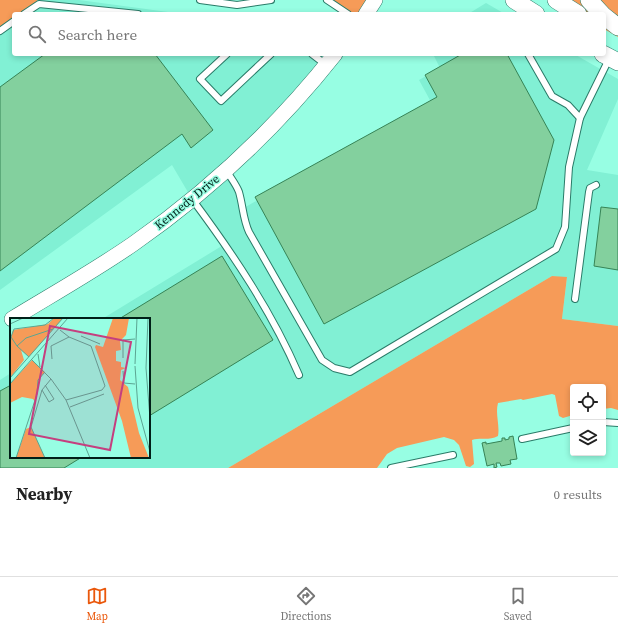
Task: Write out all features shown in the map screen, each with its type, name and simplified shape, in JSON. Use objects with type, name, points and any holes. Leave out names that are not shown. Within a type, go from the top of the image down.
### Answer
[{"type":"main road","points":[[514,0],[533,12]]},
{"type":"main road","points":[[556,0],[575,12]]},
{"type":"main road","points":[[589,0],[600,12]]},
{"type":"main road","points":[[606,18],[618,27]]},
{"type":"main road","points":[[606,30],[618,37]]},
{"type":"street","points":[[367,12],[375,0]]},
{"type":"street","name":"Kennedy Drive","points":[[14,318],[114,256],[152,230],[192,199],[226,170],[285,112],[331,60]]},
{"type":"street","name":"Kennedy Drive","points":[[0,326],[10,320]]},
{"type":"lane","points":[[200,0],[236,5],[271,0]]},
{"type":"lane","points":[[327,0],[345,12]]},
{"type":"lane","points":[[27,12],[39,4],[118,12]]},
{"type":"lane","points":[[0,31],[12,22]]},
{"type":"lane","points":[[225,56],[200,79],[221,101],[269,56]]},
{"type":"lane","points":[[318,56],[331,60]]},
{"type":"lane","points":[[529,56],[552,96],[568,105],[580,118]]},
{"type":"lane","points":[[226,170],[234,182],[238,192],[246,226],[322,360],[334,368],[350,372],[556,248],[565,227],[569,167],[580,118],[610,58]]},
{"type":"lane","points":[[575,299],[589,192],[590,188],[596,185]]},
{"type":"lane","points":[[192,199],[246,277],[278,332],[299,375]]},
{"type":"lane","points":[[606,422],[618,423]]},
{"type":"lane","points":[[522,439],[570,429]]},
{"type":"lane","points":[[391,468],[452,455]]},
{"type":"shaded area","points":[[0,0],[37,0],[39,4],[28,12],[12,12],[12,23],[0,32]]},
{"type":"shaded area","points":[[23,0],[79,0],[168,12],[12,12],[12,56],[315,56],[327,65],[226,170],[242,209],[431,102],[419,80],[440,68],[434,56],[578,56],[618,79],[618,99],[587,170],[618,175],[618,326],[562,319],[567,278],[552,276],[228,468],[0,468],[0,380],[10,374],[10,458],[150,458],[150,318],[104,318],[225,244],[192,199],[172,165],[0,290],[0,17]]},
{"type":"shaded area","points":[[327,0],[375,0],[367,12],[345,12]]},
{"type":"shaded area","points":[[556,0],[618,0],[618,37],[606,30],[606,12],[575,12]]},
{"type":"shaded area","points":[[486,3],[502,12],[471,12]]},
{"type":"shaded area","points":[[552,276],[567,277],[562,319],[618,326],[618,410],[606,409],[606,384],[570,384],[570,416],[563,418],[559,416],[555,395],[552,394],[498,403],[498,436],[472,440],[474,464],[470,467],[466,466],[459,445],[454,440],[444,437],[397,448],[387,454],[377,468],[228,468]]},
{"type":"building","points":[[42,56],[157,56],[213,130],[191,148],[182,134],[0,271],[0,87]]},
{"type":"building","points":[[458,56],[508,56],[554,140],[536,209],[324,324],[255,197],[437,97],[425,75]]},
{"type":"building","points":[[601,207],[618,209],[618,270],[594,266]]},
{"type":"building","points":[[222,256],[273,340],[150,415],[150,318],[121,318]]},
{"type":"building","points":[[10,386],[10,458],[80,458],[64,468],[0,468],[0,391]]},
{"type":"building","points":[[513,436],[517,459],[510,460],[511,464],[501,466],[500,463],[496,463],[497,467],[494,468],[494,464],[487,466],[482,443],[486,442],[486,444],[502,441],[502,438],[505,438],[505,440]]}]
